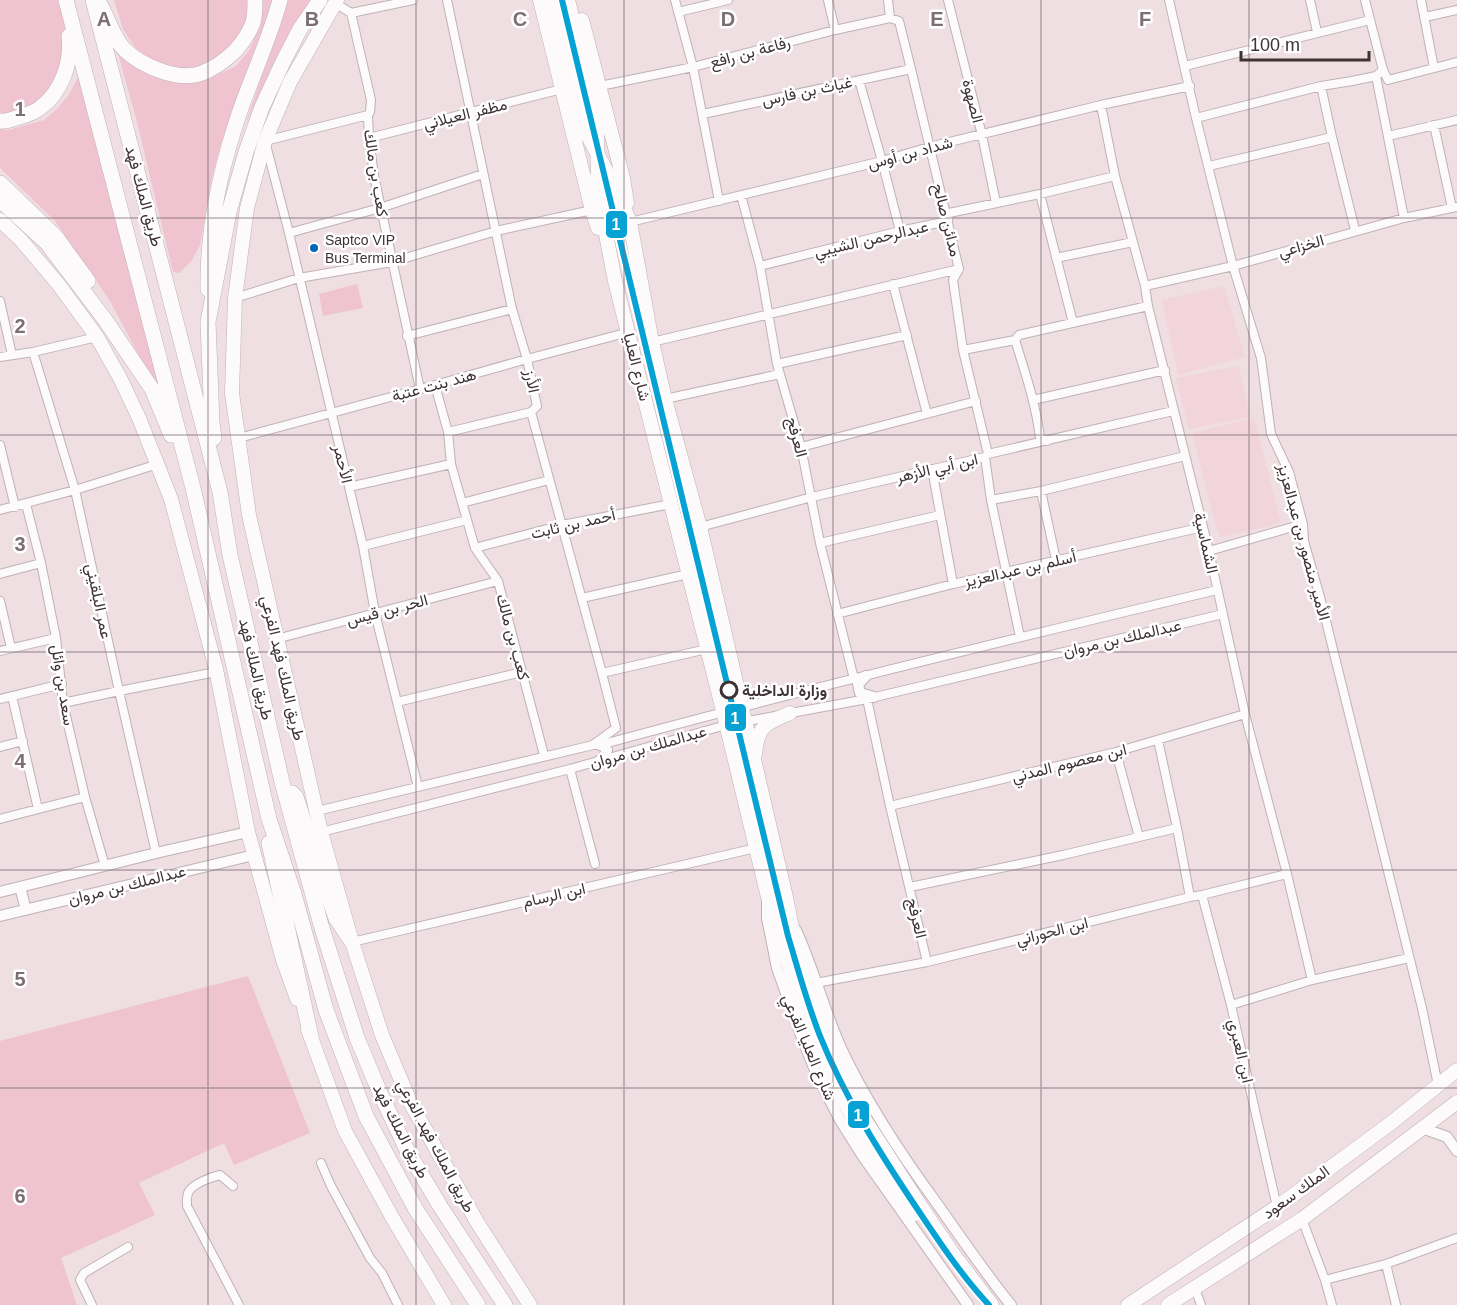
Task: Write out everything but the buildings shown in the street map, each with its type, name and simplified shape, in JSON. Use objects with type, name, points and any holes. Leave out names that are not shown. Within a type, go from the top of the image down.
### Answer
[{"type":"highway","points":[[0,122],[40,109],[50,100],[65,73],[70,45],[66,0]]},
{"type":"highway","name":"طريق الملك فهد","points":[[66,0],[193,488],[269,819],[294,894],[326,1010],[366,1116],[415,1208],[478,1305]]},
{"type":"highway","name":"طريق الملك فهد","points":[[93,0],[220,492],[230,555],[282,782],[321,925],[357,1038],[407,1150],[440,1206],[505,1305]]},
{"type":"highway","points":[[98,0],[118,42],[127,51],[148,66],[184,75],[202,73],[217,66],[235,51],[246,37],[253,22],[255,0]]},
{"type":"highway","points":[[220,492],[212,422],[208,322],[210,237],[230,141],[280,0]]},
{"type":"highway","points":[[208,322],[229,212],[262,107],[300,29],[331,1]]},
{"type":"highway","points":[[0,183],[56,237],[100,298],[146,380]]},
{"type":"highway","points":[[0,200],[46,243],[106,321],[146,380],[152,389],[193,488]]},
{"type":"highway","points":[[282,782],[296,797],[336,918],[352,942]]},
{"type":"highway","points":[[269,819],[268,847],[311,1037]]},
{"type":"main road","points":[[540,0],[592,210],[615,281]]},
{"type":"main road","name":"شارع العليا","points":[[551,0],[582,125],[615,187],[630,222],[665,399],[700,527],[806,986],[827,1039],[861,1111],[886,1154],[954,1255],[992,1305]]},
{"type":"main road","name":"شارع العليا","points":[[568,0],[597,117],[598,193],[615,281],[767,893],[801,1005],[833,1082],[855,1122],[891,1181],[981,1305]]},
{"type":"main road","points":[[577,0],[623,178],[630,222]]},
{"type":"main road","name":"طريق الملك فهد الفرعي","points":[[331,1],[290,82],[265,141],[247,208],[235,298],[232,393],[249,515],[321,832],[352,942],[382,1035],[411,1104],[477,1222],[530,1305]]},
{"type":"main road","points":[[0,220],[21,240],[59,285],[96,337],[125,388],[158,464],[171,499],[216,672],[248,832],[283,960],[345,1131],[444,1305]]},
{"type":"main road","points":[[754,762],[757,739],[762,728],[769,722],[790,713]]},
{"type":"main road","name":"الملك سعود","points":[[1128,1305],[1277,1207],[1391,1123],[1457,1070]]},
{"type":"main road","name":"الملك سعود","points":[[1168,1305],[1302,1219],[1457,1102]]},
{"type":"street","points":[[331,1],[351,13],[413,0]]},
{"type":"street","name":"الأرز","points":[[447,0],[512,309],[527,359],[537,406],[531,412],[616,728],[597,745]]},
{"type":"street","points":[[675,0],[693,67],[719,201]]},
{"type":"street","points":[[678,12],[728,0]]},
{"type":"street","points":[[828,0],[835,30]]},
{"type":"street","points":[[888,1],[898,0]]},
{"type":"street","name":"الصهوة","points":[[948,0],[982,135],[996,203]]},
{"type":"street","name":"الأمير منصور بن عبدالعزيز","points":[[1169,0],[1233,266],[1261,358],[1271,434],[1289,472],[1303,524],[1304,541],[1422,1008],[1437,1085]]},
{"type":"street","points":[[1310,0],[1317,32]]},
{"type":"street","points":[[1365,0],[1388,80],[1457,62]]},
{"type":"street","points":[[1421,0],[1434,68]]},
{"type":"street","name":"مدائن صالح","points":[[888,1],[911,69],[959,269],[953,280],[963,350],[987,456],[991,500],[1020,637]]},
{"type":"street","points":[[1425,18],[1457,10]]},
{"type":"street","name":"كعب بن مالك","points":[[351,13],[371,100],[368,115],[374,176],[420,389]]},
{"type":"street","name":"رفاعة بن رافع","points":[[600,86],[693,67],[835,30],[894,20]]},
{"type":"street","points":[[1185,66],[1370,20]]},
{"type":"street","name":"غياث بن فارس","points":[[703,114],[911,69]]},
{"type":"street","points":[[1196,118],[1321,86],[1376,76],[1383,69]]},
{"type":"street","points":[[1376,76],[1404,218]]},
{"type":"street","points":[[859,80],[900,231]]},
{"type":"street","name":"شداد بن أوس","points":[[630,222],[1101,105],[1190,86]]},
{"type":"street","points":[[1321,86],[1355,231]]},
{"type":"street","name":"مظفر العيلاني","points":[[369,138],[562,89]]},
{"type":"street","name":"الشماسية","points":[[1101,105],[1115,176],[1165,370],[1173,411],[1209,551],[1245,714],[1312,980]]},
{"type":"street","points":[[265,141],[368,115]]},
{"type":"street","points":[[1388,136],[1457,120]]},
{"type":"street","points":[[1434,125],[1454,208]]},
{"type":"street","points":[[1209,166],[1332,137]]},
{"type":"street","name":"الأحمر","points":[[265,141],[289,233],[363,546],[375,613],[418,787]]},
{"type":"street","points":[[289,233],[380,208],[483,174]]},
{"type":"street","name":"عبدالرحمن الشيبي","points":[[760,266],[948,221],[949,213],[1115,176]]},
{"type":"street","points":[[1040,194],[1073,322]]},
{"type":"street","name":"العرفج","points":[[741,195],[760,266],[777,364],[801,447],[820,543],[854,679]]},
{"type":"street","name":"الخزاعي","points":[[1144,286],[1233,266],[1404,218],[1454,208]]},
{"type":"street","points":[[235,298],[299,278],[392,262],[496,231],[592,210]]},
{"type":"street","points":[[1056,258],[1133,242]]},
{"type":"street","points":[[652,342],[959,269]]},
{"type":"street","points":[[893,284],[927,414]]},
{"type":"street","points":[[0,301],[12,355]]},
{"type":"street","points":[[963,350],[1015,340],[1019,335],[1148,306]]},
{"type":"street","points":[[407,336],[512,309]]},
{"type":"street","name":"هند بنت عتبة","points":[[239,438],[629,332]]},
{"type":"street","points":[[777,364],[907,335]]},
{"type":"street","points":[[0,357],[33,352],[96,337]]},
{"type":"street","points":[[1015,340],[1033,400],[1040,438],[1047,441]]},
{"type":"street","name":"عمر البلقيني","points":[[33,352],[75,490],[156,853]]},
{"type":"street","points":[[1033,400],[1165,370]]},
{"type":"street","points":[[665,399],[780,374]]},
{"type":"street","name":"كعب بن مالك","points":[[435,385],[448,432],[451,464],[475,548],[498,581],[544,756]]},
{"type":"street","points":[[801,447],[976,401]]},
{"type":"street","name":"ابن أبي الأزهر","points":[[700,527],[812,497],[1173,411]]},
{"type":"street","points":[[448,432],[531,412]]},
{"type":"street","points":[[0,445],[15,507]]},
{"type":"street","points":[[991,500],[1041,491],[1185,456]]},
{"type":"street","points":[[0,510],[158,464]]},
{"type":"street","points":[[349,487],[451,464]]},
{"type":"street","points":[[932,469],[953,584]]},
{"type":"street","points":[[462,503],[549,480]]},
{"type":"street","points":[[1041,491],[1056,560]]},
{"type":"street","name":"سعد بن وائل","points":[[26,504],[56,638],[63,703],[85,797],[105,866]]},
{"type":"street","name":"أحمد بن ثابت","points":[[475,548],[562,525],[671,504]]},
{"type":"street","points":[[820,543],[940,515]]},
{"type":"street","points":[[363,546],[467,520]]},
{"type":"street","points":[[1209,551],[1303,524]]},
{"type":"street","name":"أسلم بن عبدالعزيز","points":[[837,615],[953,584],[1203,527]]},
{"type":"street","points":[[0,574],[41,563]]},
{"type":"street","points":[[582,598],[688,574]]},
{"type":"street","name":"الحر بن قيس","points":[[276,639],[498,581]]},
{"type":"street","name":"عبدالملك بن مروان","points":[[317,811],[544,756],[744,714],[854,679],[1217,590]]},
{"type":"street","points":[[0,601],[11,648]]},
{"type":"street","name":"عبدالملك بن مروان","points":[[321,832],[570,770],[725,718],[744,714],[790,713],[871,698],[1223,614]]},
{"type":"street","points":[[0,651],[56,638]]},
{"type":"street","points":[[602,672],[707,649]]},
{"type":"street","points":[[63,703],[216,672]]},
{"type":"street","points":[[397,702],[522,672]]},
{"type":"street","points":[[866,676],[858,684],[860,693],[871,698]]},
{"type":"street","points":[[0,699],[62,684]]},
{"type":"street","points":[[12,696],[38,809]]},
{"type":"street","name":"العرفج","points":[[871,698],[890,806],[927,962]]},
{"type":"street","name":"ابن معصوم المدني","points":[[890,806],[1116,752],[1245,714]]},
{"type":"street","points":[[1158,740],[1190,897]]},
{"type":"street","points":[[0,747],[23,741]]},
{"type":"street","points":[[597,745],[607,750],[598,762]]},
{"type":"street","points":[[1116,752],[1139,837]]},
{"type":"street","points":[[570,770],[595,864]]},
{"type":"street","points":[[0,819],[85,797]]},
{"type":"street","points":[[910,887],[1177,828]]},
{"type":"street","name":"عبدالملك بن مروان","points":[[0,892],[248,832]]},
{"type":"street","name":"ابن الرسام","points":[[352,942],[756,848]]},
{"type":"street","name":"عبدالملك بن مروان","points":[[0,916],[254,855]]},
{"type":"street","name":"ابن الحوراني","points":[[816,983],[927,962],[1287,874]]},
{"type":"street","points":[[20,887],[26,910]]},
{"type":"street","name":"شارع العليا الفرعي","points":[[767,893],[767,918],[777,968],[817,1074],[840,1120],[862,1155],[968,1305]]},
{"type":"street","name":"ابن العبري","points":[[1202,895],[1231,1005],[1277,1207]]},
{"type":"street","name":"شارع العليا الفرعي","points":[[790,915],[842,1049],[875,1113],[908,1164],[1011,1305]]},
{"type":"street","points":[[1231,1005],[1312,980],[1409,958]]},
{"type":"street","points":[[1422,1128],[1447,1137],[1457,1151]]},
{"type":"street","points":[[1457,1135],[1455,1139],[1457,1143]]},
{"type":"street","points":[[321,1163],[370,1258],[382,1273],[398,1305]]},
{"type":"street","points":[[233,1186],[220,1175],[211,1177],[190,1189],[186,1197],[187,1206],[240,1305]]},
{"type":"street","points":[[1302,1219],[1332,1305]]},
{"type":"street","points":[[1325,1280],[1386,1264],[1456,1241]]},
{"type":"street","points":[[92,1305],[80,1280],[84,1273],[128,1247]]},
{"type":"street","points":[[1386,1264],[1396,1305]]},
{"type":"street","points":[[1195,1288],[1201,1305]]},
{"type":"shaded area","points":[[0,0],[61,0],[69,32],[54,89],[23,111],[0,114]]},
{"type":"shaded area","points":[[114,0],[253,0],[242,40],[200,69],[169,68],[141,54],[123,29]]},
{"type":"shaded area","points":[[263,0],[272,0],[268,18],[224,134],[213,173],[200,245],[192,260],[180,273],[173,272],[117,50],[153,76],[180,82],[207,80],[236,66],[250,49],[261,23]]},
{"type":"shaded area","points":[[288,0],[310,0],[280,50],[245,125]]},
{"type":"shaded area","points":[[82,70],[93,99],[160,395],[110,301],[55,221],[0,168],[0,129],[8,130],[44,120],[68,96]]},
{"type":"shaded area","points":[[357,284],[363,308],[323,316],[319,294]]},
{"type":"shaded area","points":[[1224,286],[1245,357],[1178,375],[1162,300]]},
{"type":"shaded area","points":[[1239,366],[1250,417],[1189,429],[1176,378]]},
{"type":"shaded area","points":[[1254,418],[1281,523],[1221,537],[1217,530],[1192,433]]},
{"type":"shaded area","points":[[248,976],[310,1133],[234,1165],[224,1143],[139,1183],[155,1215],[61,1258],[77,1305],[0,1305],[0,1041]]},
{"type":"transit line","name":"1","points":[[562,0],[788,936],[807,999],[830,1059],[864,1126],[943,1247],[989,1305]]},
{"type":"place","name":"Saptco VIP Bus Terminal","points":[[314,248]]},
{"type":"place","name":"وزارة الداخلية","points":[[729,690]]}]
